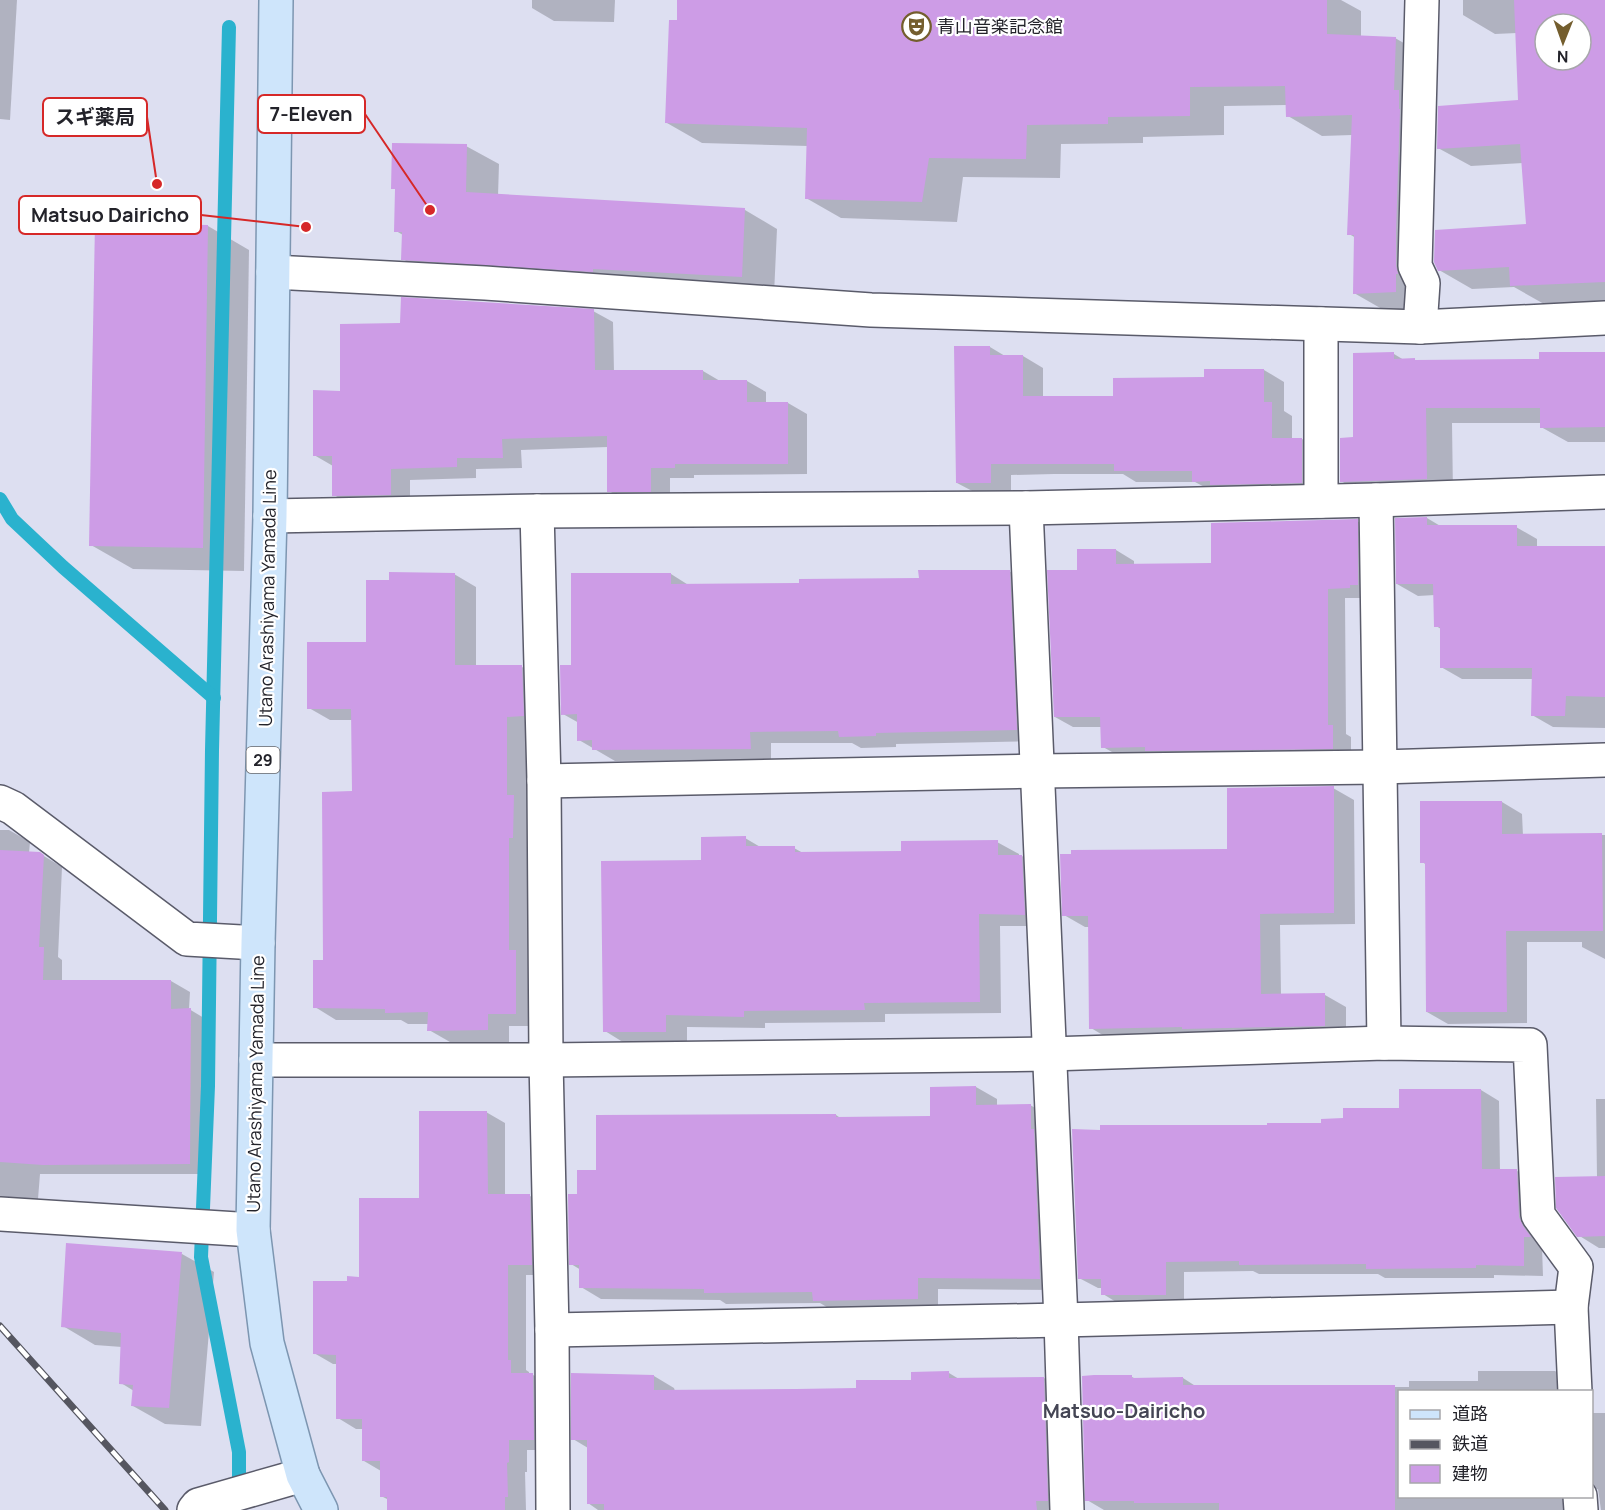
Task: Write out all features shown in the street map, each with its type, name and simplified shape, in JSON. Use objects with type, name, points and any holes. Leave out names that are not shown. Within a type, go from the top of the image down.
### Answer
[{"type":"main road","name":"Utano Arashiyama Yamada Line","points":[[276,0],[270,516],[255,1060],[253,1230],[267,1344],[303,1475],[321,1510]]},
{"type":"street","points":[[1420,327],[1423,283],[1415,267],[1422,0]]},
{"type":"street","points":[[273,272],[485,283],[871,310],[1420,327],[1605,318]]},
{"type":"street","points":[[1321,324],[1321,501]]},
{"type":"street","points":[[270,516],[537,511],[1026,508],[1605,492]]},
{"type":"street","points":[[1376,500],[1384,1043]]},
{"type":"street","points":[[1026,508],[1067,1510]]},
{"type":"street","points":[[537,511],[544,781],[553,1510]]},
{"type":"street","points":[[544,781],[1381,767],[1605,760]]},
{"type":"street","points":[[0,802],[13,808],[187,939],[258,943]]},
{"type":"street","points":[[255,1060],[546,1060],[1050,1054],[1384,1043],[1530,1045],[1538,1215],[1591,1268],[1571,1307],[1575,1390]]},
{"type":"street","points":[[0,1214],[253,1230]]},
{"type":"street","points":[[552,1330],[1571,1307]]},
{"type":"street","points":[[194,1510],[198,1505],[303,1475]]},
{"type":"building","points":[[677,0],[1327,0],[1327,34],[1396,37],[1394,90],[1399,90],[1400,109],[1396,292],[1353,294],[1354,235],[1347,235],[1352,115],[1286,117],[1285,86],[1190,87],[1190,116],[1108,117],[1108,124],[1027,125],[1026,159],[929,158],[922,202],[805,199],[807,128],[665,123],[669,20],[677,20]]},
{"type":"building","points":[[1514,0],[1605,0],[1605,282],[1510,286],[1509,267],[1438,271],[1434,262],[1435,230],[1526,224],[1520,144],[1437,149],[1438,106],[1518,100]]},
{"type":"building","points":[[392,143],[467,144],[466,192],[745,208],[742,277],[593,269],[593,272],[401,260],[402,232],[394,232],[395,189],[391,189]]},
{"type":"building","points":[[95,223],[208,225],[203,548],[89,546]]},
{"type":"building","points":[[401,297],[594,309],[595,370],[703,370],[703,380],[747,380],[747,402],[788,402],[788,464],[675,464],[675,468],[651,468],[651,492],[607,492],[607,436],[502,439],[503,458],[457,458],[457,467],[391,469],[391,495],[332,496],[332,456],[313,456],[313,390],[340,391],[340,324],[400,323]]},
{"type":"building","points":[[954,346],[990,346],[990,355],[1023,355],[1023,396],[1113,396],[1113,378],[1204,377],[1204,369],[1264,369],[1264,402],[1272,402],[1272,438],[1302,438],[1302,483],[1210,485],[1210,481],[1192,482],[1192,471],[1114,471],[1114,464],[991,464],[991,483],[956,483]]},
{"type":"building","points":[[1394,352],[1394,359],[1415,358],[1415,360],[1539,359],[1539,352],[1605,352],[1605,427],[1540,428],[1540,408],[1426,408],[1427,479],[1340,482],[1340,438],[1353,437],[1353,353]]},
{"type":"building","points":[[1427,517],[1427,525],[1517,525],[1517,546],[1605,546],[1605,697],[1566,696],[1565,716],[1531,716],[1532,668],[1440,668],[1440,627],[1434,627],[1433,584],[1396,584],[1395,518]]},
{"type":"building","points":[[1358,519],[1358,585],[1350,585],[1350,588],[1328,589],[1328,725],[1333,725],[1333,749],[1145,751],[1145,747],[1101,748],[1100,717],[1054,717],[1047,570],[1077,570],[1077,549],[1116,549],[1116,564],[1211,563],[1211,523]]},
{"type":"building","points":[[918,570],[1010,570],[1017,730],[876,733],[876,736],[839,737],[838,731],[750,732],[751,749],[592,750],[592,740],[577,741],[577,714],[561,715],[560,665],[571,665],[571,573],[671,573],[671,584],[799,583],[799,579],[919,578]]},
{"type":"building","points":[[389,572],[455,573],[455,665],[522,665],[524,716],[507,717],[507,795],[514,795],[513,838],[509,838],[509,950],[516,950],[516,1014],[488,1014],[488,1030],[427,1031],[428,1012],[385,1013],[385,1009],[313,1008],[313,960],[323,960],[322,792],[352,791],[351,709],[307,709],[307,642],[366,642],[366,580],[389,580]]},
{"type":"building","points":[[1334,786],[1334,913],[1260,914],[1261,994],[1325,993],[1325,1026],[1089,1029],[1088,916],[1062,916],[1060,854],[1071,854],[1071,850],[1227,849],[1227,788]]},
{"type":"building","points":[[1420,801],[1502,801],[1502,834],[1602,833],[1603,931],[1506,931],[1507,1012],[1426,1012],[1425,863],[1420,863]]},
{"type":"building","points":[[746,836],[746,846],[795,846],[795,852],[901,851],[901,841],[998,840],[998,855],[1022,855],[1025,915],[979,914],[980,1002],[864,1003],[865,1010],[744,1011],[744,1017],[666,1015],[666,1032],[603,1032],[601,861],[701,860],[701,837]]},
{"type":"building","points":[[0,850],[40,852],[44,855],[39,947],[44,947],[43,980],[171,980],[171,1009],[191,1008],[190,1164],[43,1165],[0,1162]]},
{"type":"building","points":[[976,1086],[976,1105],[1031,1104],[1040,1279],[918,1278],[918,1299],[813,1301],[812,1292],[704,1293],[704,1289],[579,1288],[579,1265],[569,1265],[568,1194],[577,1194],[577,1170],[596,1170],[596,1115],[930,1116],[930,1087]]},
{"type":"building","points":[[1399,1089],[1481,1089],[1482,1169],[1517,1169],[1519,1217],[1531,1237],[1524,1237],[1524,1266],[1476,1265],[1476,1268],[1366,1269],[1366,1264],[1239,1265],[1239,1261],[1166,1262],[1166,1295],[1101,1295],[1101,1279],[1078,1279],[1072,1129],[1100,1130],[1100,1125],[1321,1123],[1321,1119],[1343,1118],[1343,1108],[1399,1108]]},
{"type":"building","points":[[419,1111],[487,1111],[488,1194],[530,1194],[532,1265],[508,1265],[508,1360],[511,1360],[511,1373],[533,1373],[534,1440],[509,1440],[508,1497],[505,1497],[505,1510],[387,1510],[387,1497],[380,1497],[380,1461],[362,1461],[362,1419],[336,1419],[336,1355],[313,1354],[313,1281],[347,1281],[347,1276],[359,1277],[359,1198],[419,1198]]},
{"type":"building","points":[[1605,1176],[1605,1236],[1577,1237],[1556,1208],[1555,1177]]},
{"type":"building","points":[[66,1243],[182,1252],[169,1408],[131,1406],[133,1385],[119,1384],[121,1333],[61,1327]]},
{"type":"building","points":[[949,1371],[949,1378],[1044,1377],[1048,1501],[1036,1501],[1037,1510],[604,1510],[604,1504],[587,1504],[587,1440],[571,1440],[571,1373],[654,1375],[654,1390],[856,1388],[856,1380],[911,1380],[911,1372]]},
{"type":"building","points":[[1132,1375],[1132,1378],[1183,1377],[1183,1385],[1395,1385],[1395,1510],[1219,1510],[1219,1503],[1085,1501],[1082,1376]]},
{"type":"waterway","points":[[229,27],[212,750],[208,1086],[201,1257],[239,1452],[239,1493]]},
{"type":"waterway","points":[[0,499],[12,519],[63,567],[214,698]]},
{"type":"railway","points":[[0,1326],[165,1510]]},
{"type":"place","name":"青山音楽記念館","points":[[916,26]]},
{"type":"place","name":"スギ薬局","points":[[157,184]]},
{"type":"place","name":"7-Eleven","points":[[430,210]]},
{"type":"place","name":"Matsuo Dairicho","points":[[306,227]]},
{"type":"district","name":"Matsuo-Dairicho","points":[[1124,1410]]}]
